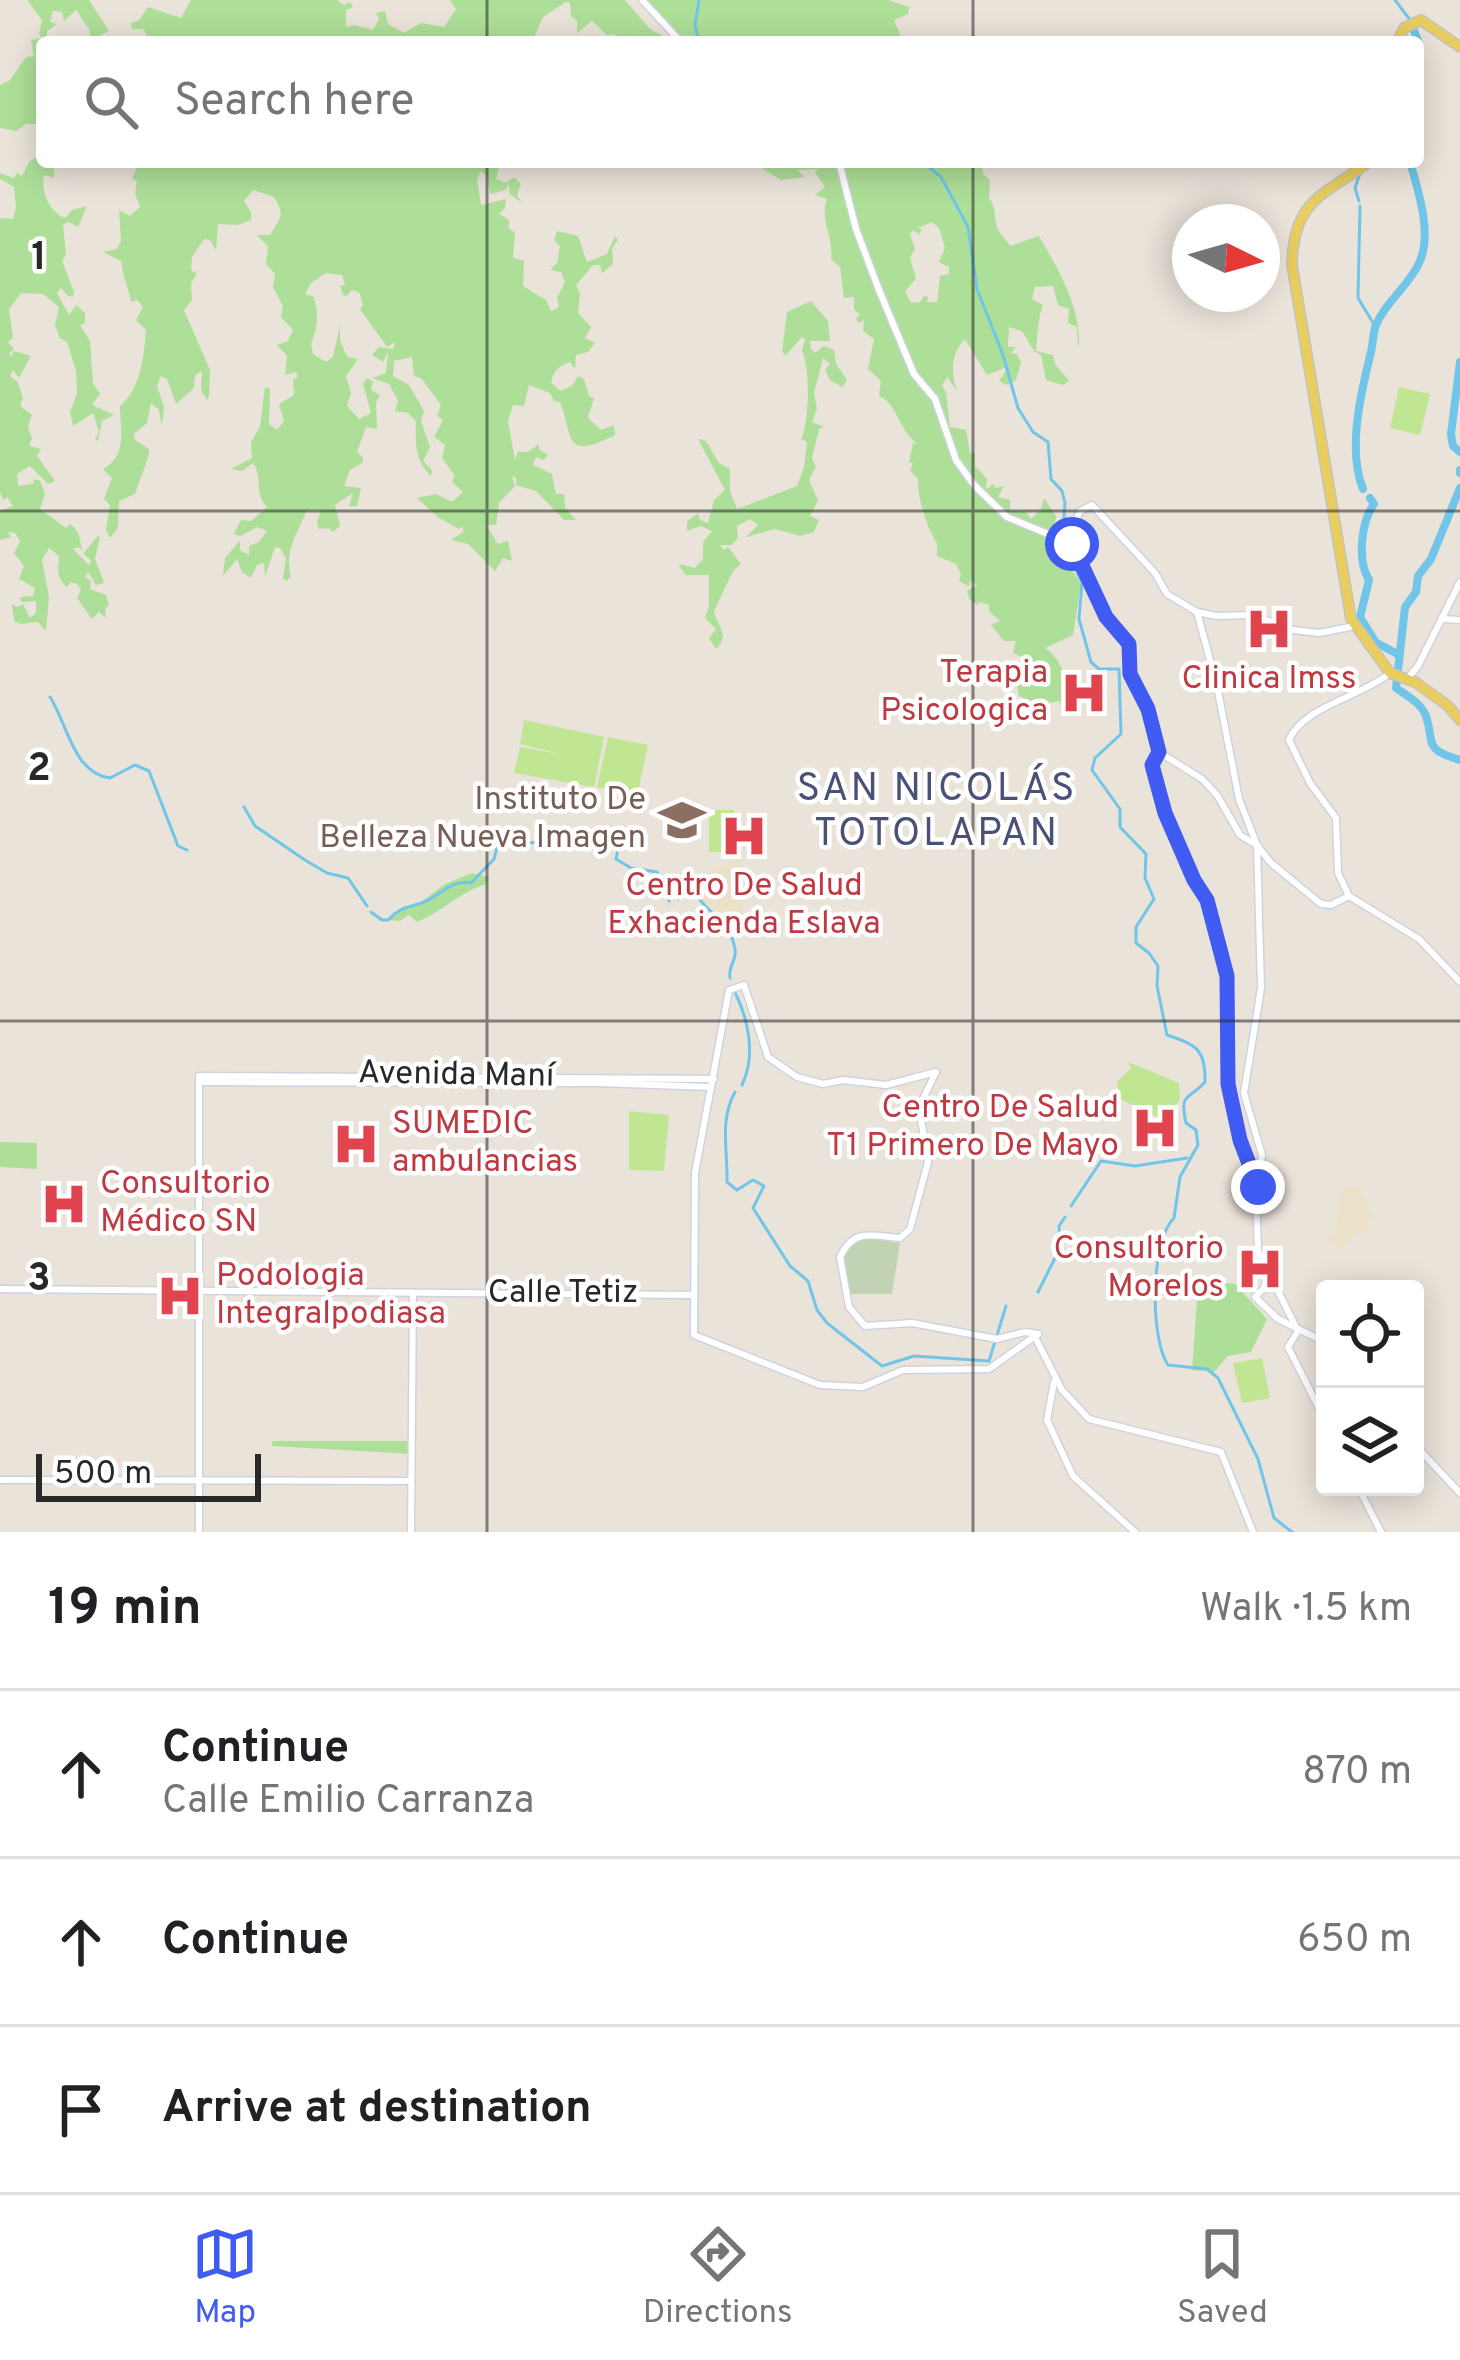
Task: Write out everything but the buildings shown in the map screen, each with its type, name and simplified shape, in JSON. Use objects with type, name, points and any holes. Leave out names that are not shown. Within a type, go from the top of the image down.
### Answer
[{"type":"main road","points":[[1400,36],[1421,20],[1460,47]]},
{"type":"main road","points":[[1360,168],[1316,197],[1299,223],[1293,250],[1355,626],[1404,676],[1447,705],[1460,720]]},
{"type":"street","points":[[641,0],[675,36]]},
{"type":"street","points":[[840,168],[879,290],[909,365],[935,399],[956,460],[999,511],[1065,539],[1079,555],[1106,617],[1129,644],[1130,674],[1148,709],[1159,752],[1152,765],[1162,804],[1207,900],[1227,976],[1227,1076],[1258,1187]]},
{"type":"street","points":[[1065,539],[1080,511],[1096,507],[1156,573],[1165,592],[1196,612],[1252,615],[1293,630],[1318,633],[1355,626]]},
{"type":"street","points":[[1460,582],[1404,676],[1304,720],[1289,740],[1310,783],[1336,818],[1338,873],[1349,896],[1419,939],[1460,982]]},
{"type":"street","points":[[1196,612],[1217,686],[1238,793],[1256,845],[1261,988],[1244,1093],[1262,1155],[1256,1235],[1296,1331]]},
{"type":"street","points":[[1442,619],[1460,620]]},
{"type":"street","points":[[1159,752],[1202,779],[1240,835],[1324,905],[1349,896]]},
{"type":"street","points":[[1036,1338],[989,1370],[903,1370],[863,1387],[820,1385],[694,1335],[695,1173],[729,990],[744,985],[768,1057],[797,1077],[823,1084],[843,1080],[886,1085],[936,1072],[920,1103],[928,1162],[905,1236],[856,1234],[840,1261],[848,1305],[862,1324],[874,1328],[912,1323],[996,1340],[1025,1332],[1036,1338],[1059,1390],[1089,1419],[1221,1452],[1253,1532]]},
{"type":"street","name":"Avenida Maní","points":[[196,1276],[199,1079],[713,1083]]},
{"type":"street","points":[[1249,1166],[1256,1169],[1261,1164]]},
{"type":"street","points":[[1268,1273],[1264,1288],[1255,1297],[1274,1317],[1316,1339]]},
{"type":"street","points":[[196,1276],[201,1291],[199,1532]]},
{"type":"street","points":[[189,1292],[196,1276]]},
{"type":"street","name":"Calle Tetiz","points":[[0,1289],[694,1295]]},
{"type":"street","points":[[411,1532],[412,1293]]},
{"type":"street","points":[[1296,1331],[1288,1347],[1316,1402]]},
{"type":"street","points":[[1059,1390],[1049,1406],[1048,1426],[1073,1476],[1135,1532]]},
{"type":"street","points":[[1049,1406],[1071,1402]]},
{"type":"street","points":[[1424,1455],[1460,1493]]},
{"type":"street","points":[[0,1480],[411,1481]]},
{"type":"street","points":[[1363,1496],[1381,1532]]},
{"type":"shaded area","points":[[741,858],[744,915],[717,915],[704,908],[695,893],[713,899],[716,873],[709,871]]},
{"type":"shaded area","points":[[1360,1187],[1373,1217],[1367,1224],[1370,1230],[1365,1234],[1361,1230],[1340,1249],[1327,1238],[1335,1229],[1343,1188]]},
{"type":"green space","points":[[27,0],[89,0],[109,31],[90,36],[76,10],[64,21],[62,12],[53,11],[50,22],[57,24],[41,36],[42,20]]},
{"type":"green space","points":[[191,0],[337,0],[353,7],[346,10],[346,27],[373,30],[379,19],[376,13],[385,11],[388,24],[404,33],[421,23],[444,27],[456,9],[450,0],[625,0],[650,29],[663,36],[607,35],[592,21],[577,33],[577,21],[566,2],[543,17],[534,36],[147,36],[143,29],[132,29],[131,23],[148,7],[181,18]]},
{"type":"green space","points":[[638,0],[888,0],[909,7],[908,14],[894,20],[901,36],[673,36],[670,25]]},
{"type":"green space","points":[[36,39],[36,124],[16,131],[0,128],[0,85],[10,80],[26,57],[34,56],[31,40]]},
{"type":"green space","points":[[36,157],[36,168],[54,168],[54,178],[44,175],[43,181],[55,211],[65,218],[72,210],[87,206],[78,227],[68,222],[63,225],[66,254],[62,261],[74,292],[73,297],[61,288],[57,293],[69,315],[76,305],[85,313],[85,323],[80,325],[90,341],[93,383],[100,394],[92,405],[114,415],[102,421],[98,441],[93,413],[73,426],[70,412],[77,394],[76,371],[67,342],[55,325],[59,307],[43,294],[21,293],[9,309],[13,338],[8,342],[14,349],[9,354],[31,356],[19,378],[13,370],[10,376],[23,398],[20,406],[32,415],[29,446],[41,449],[37,456],[55,481],[48,484],[30,466],[17,474],[18,486],[40,481],[45,494],[40,509],[66,528],[73,527],[82,551],[73,549],[89,565],[91,560],[83,554],[100,537],[95,559],[104,583],[96,585],[88,572],[85,578],[91,580],[90,589],[106,595],[109,605],[106,618],[99,612],[92,619],[77,598],[81,590],[77,584],[71,582],[67,587],[61,580],[59,556],[49,548],[42,560],[49,597],[46,631],[38,622],[14,621],[12,604],[23,604],[30,618],[36,613],[36,601],[21,602],[20,597],[33,596],[35,588],[19,579],[24,566],[14,553],[20,541],[15,533],[8,532],[11,537],[0,540],[0,511],[13,506],[0,492],[0,218],[13,219],[16,208],[14,187],[0,179],[0,173],[22,176]]},
{"type":"green space","points":[[137,168],[499,168],[496,179],[505,183],[514,177],[521,184],[517,195],[522,203],[510,194],[508,183],[506,190],[490,194],[487,175],[480,172],[481,205],[506,199],[499,214],[515,232],[513,258],[524,261],[523,286],[546,300],[551,311],[559,307],[557,298],[565,282],[561,272],[550,270],[557,263],[557,231],[578,236],[587,262],[607,254],[615,236],[613,264],[602,273],[600,265],[593,265],[576,285],[578,313],[591,327],[585,338],[595,343],[588,352],[576,355],[575,369],[570,362],[563,365],[551,382],[560,391],[572,386],[578,376],[584,379],[594,398],[588,418],[601,430],[614,425],[615,435],[578,445],[560,402],[529,385],[524,406],[513,405],[508,421],[515,460],[518,452],[539,444],[548,455],[544,460],[536,457],[533,465],[552,474],[556,494],[564,494],[565,507],[576,520],[564,520],[536,491],[516,485],[512,476],[515,486],[499,503],[496,525],[486,525],[498,544],[508,541],[512,561],[503,558],[495,571],[468,544],[451,540],[463,532],[463,526],[459,529],[439,518],[417,498],[436,494],[452,502],[463,492],[452,482],[455,476],[442,458],[445,445],[434,437],[443,420],[437,416],[441,405],[421,378],[414,376],[412,357],[394,361],[393,376],[409,385],[424,411],[421,421],[430,447],[423,461],[432,470],[431,476],[417,451],[416,421],[408,413],[395,411],[398,401],[389,384],[372,378],[386,373],[388,352],[383,362],[372,355],[379,347],[393,349],[395,342],[387,347],[360,309],[359,292],[343,295],[342,275],[326,273],[305,294],[314,297],[317,310],[313,354],[326,362],[333,357],[340,325],[347,357],[358,359],[346,376],[351,393],[347,406],[359,419],[371,413],[363,384],[367,378],[373,381],[371,390],[380,395],[377,429],[366,427],[357,452],[362,463],[350,470],[344,486],[361,488],[357,506],[349,506],[353,493],[335,505],[340,526],[333,532],[319,529],[321,510],[307,510],[290,550],[287,581],[283,579],[286,558],[275,547],[265,577],[264,563],[257,565],[251,578],[242,572],[237,559],[223,576],[225,558],[240,541],[240,550],[249,555],[249,546],[267,531],[257,527],[241,536],[234,534],[241,520],[251,521],[267,507],[253,463],[242,471],[231,469],[252,458],[251,442],[260,427],[265,387],[270,389],[269,424],[277,430],[284,421],[279,404],[294,395],[293,380],[298,377],[296,372],[285,375],[287,356],[277,345],[288,341],[293,330],[281,317],[283,306],[273,287],[275,274],[266,264],[268,247],[257,235],[270,235],[280,208],[274,197],[253,190],[244,201],[251,220],[218,224],[216,250],[204,239],[192,257],[191,270],[197,274],[191,283],[192,300],[184,310],[210,370],[209,397],[207,400],[201,390],[202,371],[195,375],[194,388],[176,404],[167,379],[161,376],[157,386],[164,407],[162,426],[159,410],[151,403],[147,423],[134,434],[149,455],[135,494],[119,501],[118,528],[110,538],[106,530],[110,505],[104,499],[112,478],[103,469],[119,449],[120,406],[137,381],[146,330],[136,320],[143,307],[137,300],[131,302],[121,261],[103,252],[117,249],[121,241],[119,210],[130,216],[140,207],[137,180],[132,179]]},
{"type":"green space","points":[[762,168],[982,168],[990,180],[989,198],[1001,235],[1010,246],[1039,236],[1053,261],[1072,302],[1079,331],[1079,345],[1077,327],[1068,323],[1069,309],[1058,305],[1053,286],[1035,287],[1032,299],[1043,305],[1036,351],[1053,355],[1069,381],[1063,385],[1046,380],[1041,355],[1034,351],[1022,331],[1009,327],[1008,347],[1016,347],[1011,353],[1021,363],[1016,380],[1006,385],[999,381],[1009,366],[987,375],[965,339],[953,364],[957,391],[947,377],[942,386],[950,427],[966,430],[975,466],[987,479],[986,489],[994,484],[995,488],[1004,486],[998,497],[1010,500],[1010,511],[1026,512],[1031,519],[1044,498],[1056,516],[1055,525],[1067,517],[1069,528],[1061,536],[1058,551],[1081,583],[1073,635],[1045,648],[1065,675],[1070,708],[1061,708],[1060,701],[1044,704],[1047,713],[1026,708],[1028,700],[1018,690],[1022,657],[1013,653],[1016,641],[1004,641],[991,625],[1000,621],[989,605],[969,599],[967,590],[977,586],[971,580],[969,586],[959,581],[956,564],[937,556],[918,479],[910,470],[913,443],[918,444],[879,396],[881,381],[868,369],[874,339],[863,331],[864,320],[856,319],[860,314],[854,310],[854,297],[844,298],[840,267],[831,259],[827,199],[815,195],[825,187],[815,172],[819,169],[797,170],[805,177],[781,180]],"holes":[[[932,222],[945,248],[939,262],[949,267],[949,274],[940,276],[937,302],[927,302],[924,296],[911,303],[905,292],[916,278],[910,234],[914,230],[919,235],[922,229],[918,228]]]},
{"type":"green space","points":[[811,301],[828,321],[830,341],[810,341],[811,349],[815,353],[824,346],[834,350],[836,364],[847,380],[842,387],[830,380],[825,370],[830,364],[823,358],[812,422],[824,427],[819,429],[812,458],[816,467],[809,480],[818,500],[810,516],[819,520],[814,532],[800,536],[775,529],[746,537],[758,525],[750,519],[737,526],[738,538],[731,545],[720,545],[724,550],[728,547],[741,564],[714,611],[723,635],[716,649],[709,638],[716,629],[705,618],[709,575],[686,575],[678,564],[695,568],[703,559],[703,542],[712,531],[701,526],[687,531],[687,521],[698,513],[708,523],[714,500],[725,490],[698,439],[706,441],[719,463],[730,469],[730,491],[737,509],[797,486],[807,442],[801,439],[807,407],[805,339],[786,355],[782,352],[787,312]]},
{"type":"green space","points":[[1399,387],[1430,394],[1420,435],[1390,428]]},
{"type":"green space","points":[[524,720],[604,737],[594,787],[514,773],[520,747],[560,754],[520,744]]},
{"type":"green space","points":[[608,737],[648,745],[637,796],[597,787]]},
{"type":"green space","points":[[709,810],[734,810],[734,852],[709,852]]},
{"type":"green space","points":[[472,873],[489,877],[486,884],[417,922],[409,915],[400,921],[386,920],[445,884]]},
{"type":"green space","points":[[1128,1062],[1179,1083],[1180,1098],[1173,1113],[1158,1117],[1120,1099],[1117,1082],[1131,1068]]},
{"type":"green space","points":[[629,1111],[669,1115],[664,1171],[629,1170]]},
{"type":"green space","points":[[0,1142],[37,1143],[37,1169],[0,1167]]},
{"type":"green space","points":[[859,1237],[900,1243],[892,1294],[848,1294],[843,1259]]},
{"type":"green space","points":[[1210,1280],[1235,1284],[1267,1319],[1251,1352],[1228,1356],[1214,1372],[1192,1370],[1198,1287]]},
{"type":"green space","points":[[1262,1358],[1270,1398],[1242,1403],[1233,1363]]},
{"type":"green space","points":[[272,1441],[412,1441],[412,1454],[272,1446]]},
{"type":"waterway","points":[[698,36],[699,0]]},
{"type":"waterway","points":[[1395,0],[1411,21]]},
{"type":"waterway","points":[[1412,26],[1416,36]]},
{"type":"waterway","points":[[930,168],[941,177],[968,227],[977,289],[1018,408],[1033,432],[1048,442],[1051,479],[1065,503],[1062,544],[1082,582],[1079,619],[1091,662],[1099,669],[1119,669],[1121,734],[1095,758],[1092,770],[1120,809],[1120,827],[1146,854],[1145,878],[1154,899],[1136,927],[1136,943],[1158,966],[1167,1035],[1192,1046],[1204,1062],[1205,1082],[1184,1106],[1186,1123],[1196,1130],[1198,1145],[1180,1177],[1174,1218],[1160,1247],[1155,1290],[1162,1352],[1168,1365],[1207,1369],[1218,1378],[1258,1459],[1274,1518],[1292,1532]]},
{"type":"waterway","points":[[1363,489],[1356,439],[1375,328],[1415,271],[1425,239],[1412,168]]},
{"type":"waterway","points":[[1359,201],[1355,188],[1360,173]]},
{"type":"waterway","points":[[1360,206],[1358,298],[1375,326]]},
{"type":"waterway","points":[[1460,362],[1451,434],[1460,452]]},
{"type":"waterway","points":[[1460,488],[1431,559],[1418,576],[1416,592],[1405,607],[1396,688],[1424,711],[1435,748],[1460,760]]},
{"type":"waterway","points":[[1370,498],[1374,504],[1362,542],[1369,580],[1360,617],[1375,641]]},
{"type":"waterway","points":[[1379,644],[1399,655]]},
{"type":"waterway","points":[[50,697],[87,767],[110,778],[135,765],[149,771],[178,846],[187,850]]},
{"type":"waterway","points":[[244,807],[255,826],[327,873],[348,878],[367,906]]},
{"type":"waterway","points":[[371,912],[388,920],[452,886],[471,883],[494,859],[499,840],[516,842]]},
{"type":"waterway","points":[[522,843],[600,840]]},
{"type":"waterway","points":[[610,841],[619,844],[616,859],[631,868],[657,872],[669,901]]},
{"type":"waterway","points":[[678,899],[694,891],[728,931],[735,953],[730,978]]},
{"type":"waterway","points":[[734,990],[749,1038],[742,1085]]},
{"type":"waterway","points":[[735,1092],[726,1125],[727,1182],[737,1190],[753,1180],[764,1186],[753,1208],[790,1266],[808,1281],[817,1310],[827,1323],[882,1366],[914,1356],[989,1361],[1006,1306]]},
{"type":"waterway","points":[[1071,1206],[1101,1161],[1135,1166],[1187,1158]]},
{"type":"waterway","points":[[1038,1292],[1060,1248],[1059,1226],[1065,1217]]},
{"type":"place","name":"Clinica Imss","points":[[1269,629]]},
{"type":"place","name":"Terapia Psicologica","points":[[1084,693]]},
{"type":"place","name":"Instituto De Belleza Nueva Imagen","points":[[682,820]]},
{"type":"place","name":"Centro De Salud Exhacienda Eslava","points":[[744,836]]},
{"type":"place","name":"Centro De Salud T1 Primero De Mayo","points":[[1155,1128]]},
{"type":"place","name":"SUMEDIC ambulancias","points":[[356,1144]]},
{"type":"place","name":"Consultorio Médico SN","points":[[64,1204]]},
{"type":"place","name":"Consultorio Morelos","points":[[1260,1269]]},
{"type":"place","name":"Podologia Integralpodiasa","points":[[180,1296]]},
{"type":"district","name":"SAN NICOLÁS TOTOLAPAN","points":[[937,812]]},
{"type":"route","points":[[1072,544],[1106,617],[1129,644],[1130,674],[1148,709],[1159,752],[1152,765],[1162,804],[1207,900],[1227,976],[1228,1084],[1240,1140],[1258,1187]]}]
